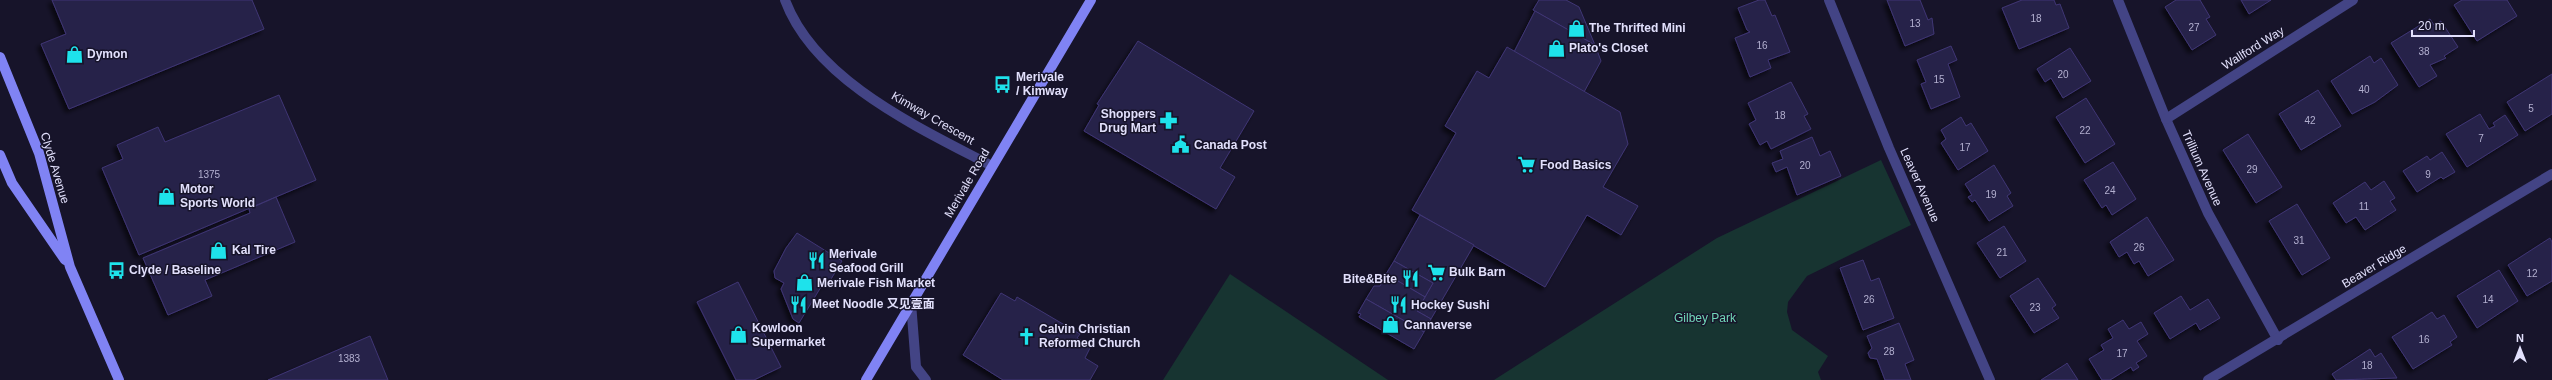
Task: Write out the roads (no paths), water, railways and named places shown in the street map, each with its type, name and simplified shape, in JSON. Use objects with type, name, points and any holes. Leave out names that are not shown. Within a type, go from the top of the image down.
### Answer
[{"type":"main road","name":"Merivale Road","points":[[866,380],[1091,0]]},
{"type":"main road","name":"Clyde Avenue","points":[[0,58],[39,153],[70,267],[119,380]]},
{"type":"main road","name":"Clyde Avenue","points":[[0,155],[12,183],[70,267]]},
{"type":"street","name":"Kimway Crescent","points":[[785,0],[791,16],[809,44],[850,82],[904,119],[992,166]]},
{"type":"street","name":"Leaver Avenue","points":[[1829,0],[1889,148],[1990,380]]},
{"type":"street","name":"Trillium Avenue","points":[[2118,0],[2166,119],[2208,213],[2278,340]]},
{"type":"street","name":"Wallford Way","points":[[2166,119],[2353,0]]},
{"type":"street","name":"Beaver Ridge","points":[[2208,380],[2278,340],[2552,174]]},
{"type":"street","points":[[911,303],[916,367],[926,380]]},
{"type":"place","name":"The Thrifted Mini","points":[[1576,28]]},
{"type":"place","name":"Plato's Closet","points":[[1556,48]]},
{"type":"place","name":"Dymon","points":[[74,54]]},
{"type":"place","name":"Merivale / Kimway","points":[[1003,84]]},
{"type":"place","name":"Shoppers Drug Mart","points":[[1169,121]]},
{"type":"place","name":"Canada Post","points":[[1181,145]]},
{"type":"place","name":"Food Basics","points":[[1527,165]]},
{"type":"place","name":"Motor Sports World","points":[[167,196]]},
{"type":"place","name":"Kal Tire","points":[[219,250]]},
{"type":"place","name":"Merivale Seafood Grill","points":[[816,261]]},
{"type":"place","name":"Clyde / Baseline","points":[[116,270]]},
{"type":"place","name":"Bulk Barn","points":[[1436,272]]},
{"type":"place","name":"Bite&Bite","points":[[1410,279]]},
{"type":"place","name":"Merivale Fish Market","points":[[804,283]]},
{"type":"place","name":"Meet Noodle 又见壹面","points":[[799,304]]},
{"type":"place","name":"Hockey Sushi","points":[[1398,305]]},
{"type":"place","name":"Cannaverse","points":[[1391,325]]},
{"type":"place","name":"Kowloon Supermarket","points":[[739,335]]},
{"type":"place","name":"Calvin Christian Reformed Church","points":[[1026,336]]},
{"type":"park label","name":"Gilbey Park","points":[[1705,318]]}]
